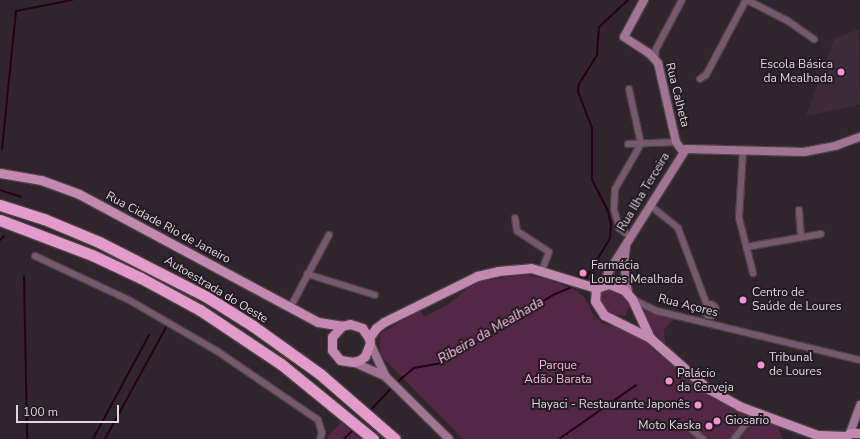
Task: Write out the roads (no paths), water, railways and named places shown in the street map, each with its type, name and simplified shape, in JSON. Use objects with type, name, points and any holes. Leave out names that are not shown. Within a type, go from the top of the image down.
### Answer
[{"type":"highway","name":"Autoestrada do Oeste","points":[[0,205],[44,219],[165,274],[253,326],[320,374],[395,439]]},
{"type":"highway","points":[[0,220],[92,255],[141,278],[200,310],[281,364],[345,414],[369,435]]},
{"type":"main road","name":"Rua Cidade Rio de Janeiro","points":[[0,173],[41,180],[79,194],[318,322]]},
{"type":"main road","points":[[342,326],[332,337],[332,350],[335,356],[340,360],[353,362],[365,356],[376,328],[384,322],[477,276],[519,268],[542,270],[598,289],[614,285],[631,299],[650,338]]},
{"type":"main road","points":[[598,289],[597,306],[604,315],[620,321],[650,338],[707,388],[754,413],[824,437],[846,436],[860,433]]},
{"type":"main road","points":[[620,321],[632,317],[631,299]]},
{"type":"main road","points":[[318,322],[342,326],[384,322]]},
{"type":"main road","points":[[318,322],[332,337]]},
{"type":"main road","points":[[356,325],[366,331],[370,341]]},
{"type":"street","points":[[644,0],[624,37],[655,59]]},
{"type":"street","name":"Rua Calheta","points":[[682,0],[656,49],[655,59],[676,142],[683,152]]},
{"type":"street","points":[[700,79],[706,74],[746,0],[788,21],[814,39]]},
{"type":"street","points":[[628,241],[619,228],[614,209],[615,190],[641,144],[629,89]]},
{"type":"street","points":[[683,152],[693,147],[804,152],[835,146],[860,137]]},
{"type":"street","points":[[628,144],[676,142]]},
{"type":"street","points":[[743,150],[739,218],[753,273]]},
{"type":"street","name":"Rua Ilha Terceira","points":[[598,289],[651,206],[683,152]]},
{"type":"street","points":[[651,206],[678,228],[707,305],[704,312],[693,319]]},
{"type":"street","points":[[799,210],[801,236]]},
{"type":"street","points":[[515,218],[517,231],[549,252],[542,270]]},
{"type":"street","points":[[746,247],[801,236],[821,234]]},
{"type":"street","points":[[290,308],[329,235]]},
{"type":"street","name":"Rua Ilha Terceira","points":[[628,241],[624,264],[631,299]]},
{"type":"street","points":[[35,256],[129,300],[217,351],[318,420],[322,432],[320,439]]},
{"type":"street","points":[[307,274],[375,296]]},
{"type":"street","name":"Rua Açores","points":[[631,299],[657,311],[742,330],[860,360]]},
{"type":"street","points":[[704,312],[710,316],[716,313],[715,306],[707,305]]},
{"type":"street","points":[[370,341],[386,378]]},
{"type":"street","points":[[353,362],[386,378],[449,439]]},
{"type":"street","points":[[846,436],[860,406]]},
{"type":"street","points":[[734,439],[754,413]]},
{"type":"street","points":[[692,430],[703,439]]},
{"type":"waterway","points":[[2,149],[16,11],[72,0]]},
{"type":"waterway","name":"Ribeira da Mealhada","points":[[585,280],[610,238],[611,224],[608,211],[592,179],[592,128],[578,91],[579,84],[597,55],[599,27],[628,0]]},
{"type":"waterway","points":[[0,190],[21,197]]},
{"type":"waterway","points":[[0,240],[4,236]]},
{"type":"waterway","points":[[24,276],[27,439]]},
{"type":"waterway","name":"Ribeira da Mealhada","points":[[396,383],[414,368],[441,363],[555,294],[570,288]]},
{"type":"waterway","points":[[105,439],[168,324]]},
{"type":"waterway","points":[[93,439],[149,335]]},
{"type":"waterway","points":[[559,439],[636,385]]},
{"type":"waterway","name":"Ribeira da Mealhada","points":[[369,412],[393,386]]},
{"type":"waterway","name":"Ribeira da Mealhada","points":[[344,439],[354,429]]},
{"type":"place","name":"Escola Básica da Mealhada","points":[[841,72]]},
{"type":"place","name":"Farmácia Loures Mealhada","points":[[583,273]]},
{"type":"place","name":"Centro de Saúde de Loures","points":[[743,300]]},
{"type":"place","name":"Tribunal de Loures","points":[[761,365]]},
{"type":"place","name":"Palácio da Cerveja","points":[[669,381]]},
{"type":"place","name":"Hayaci - Restaurante Japonês","points":[[698,405]]},
{"type":"place","name":"Giosario","points":[[717,421]]},
{"type":"place","name":"Moto Kaska","points":[[709,426]]},
{"type":"park label","name":"Parque Adão Barata","points":[[558,373]]}]
